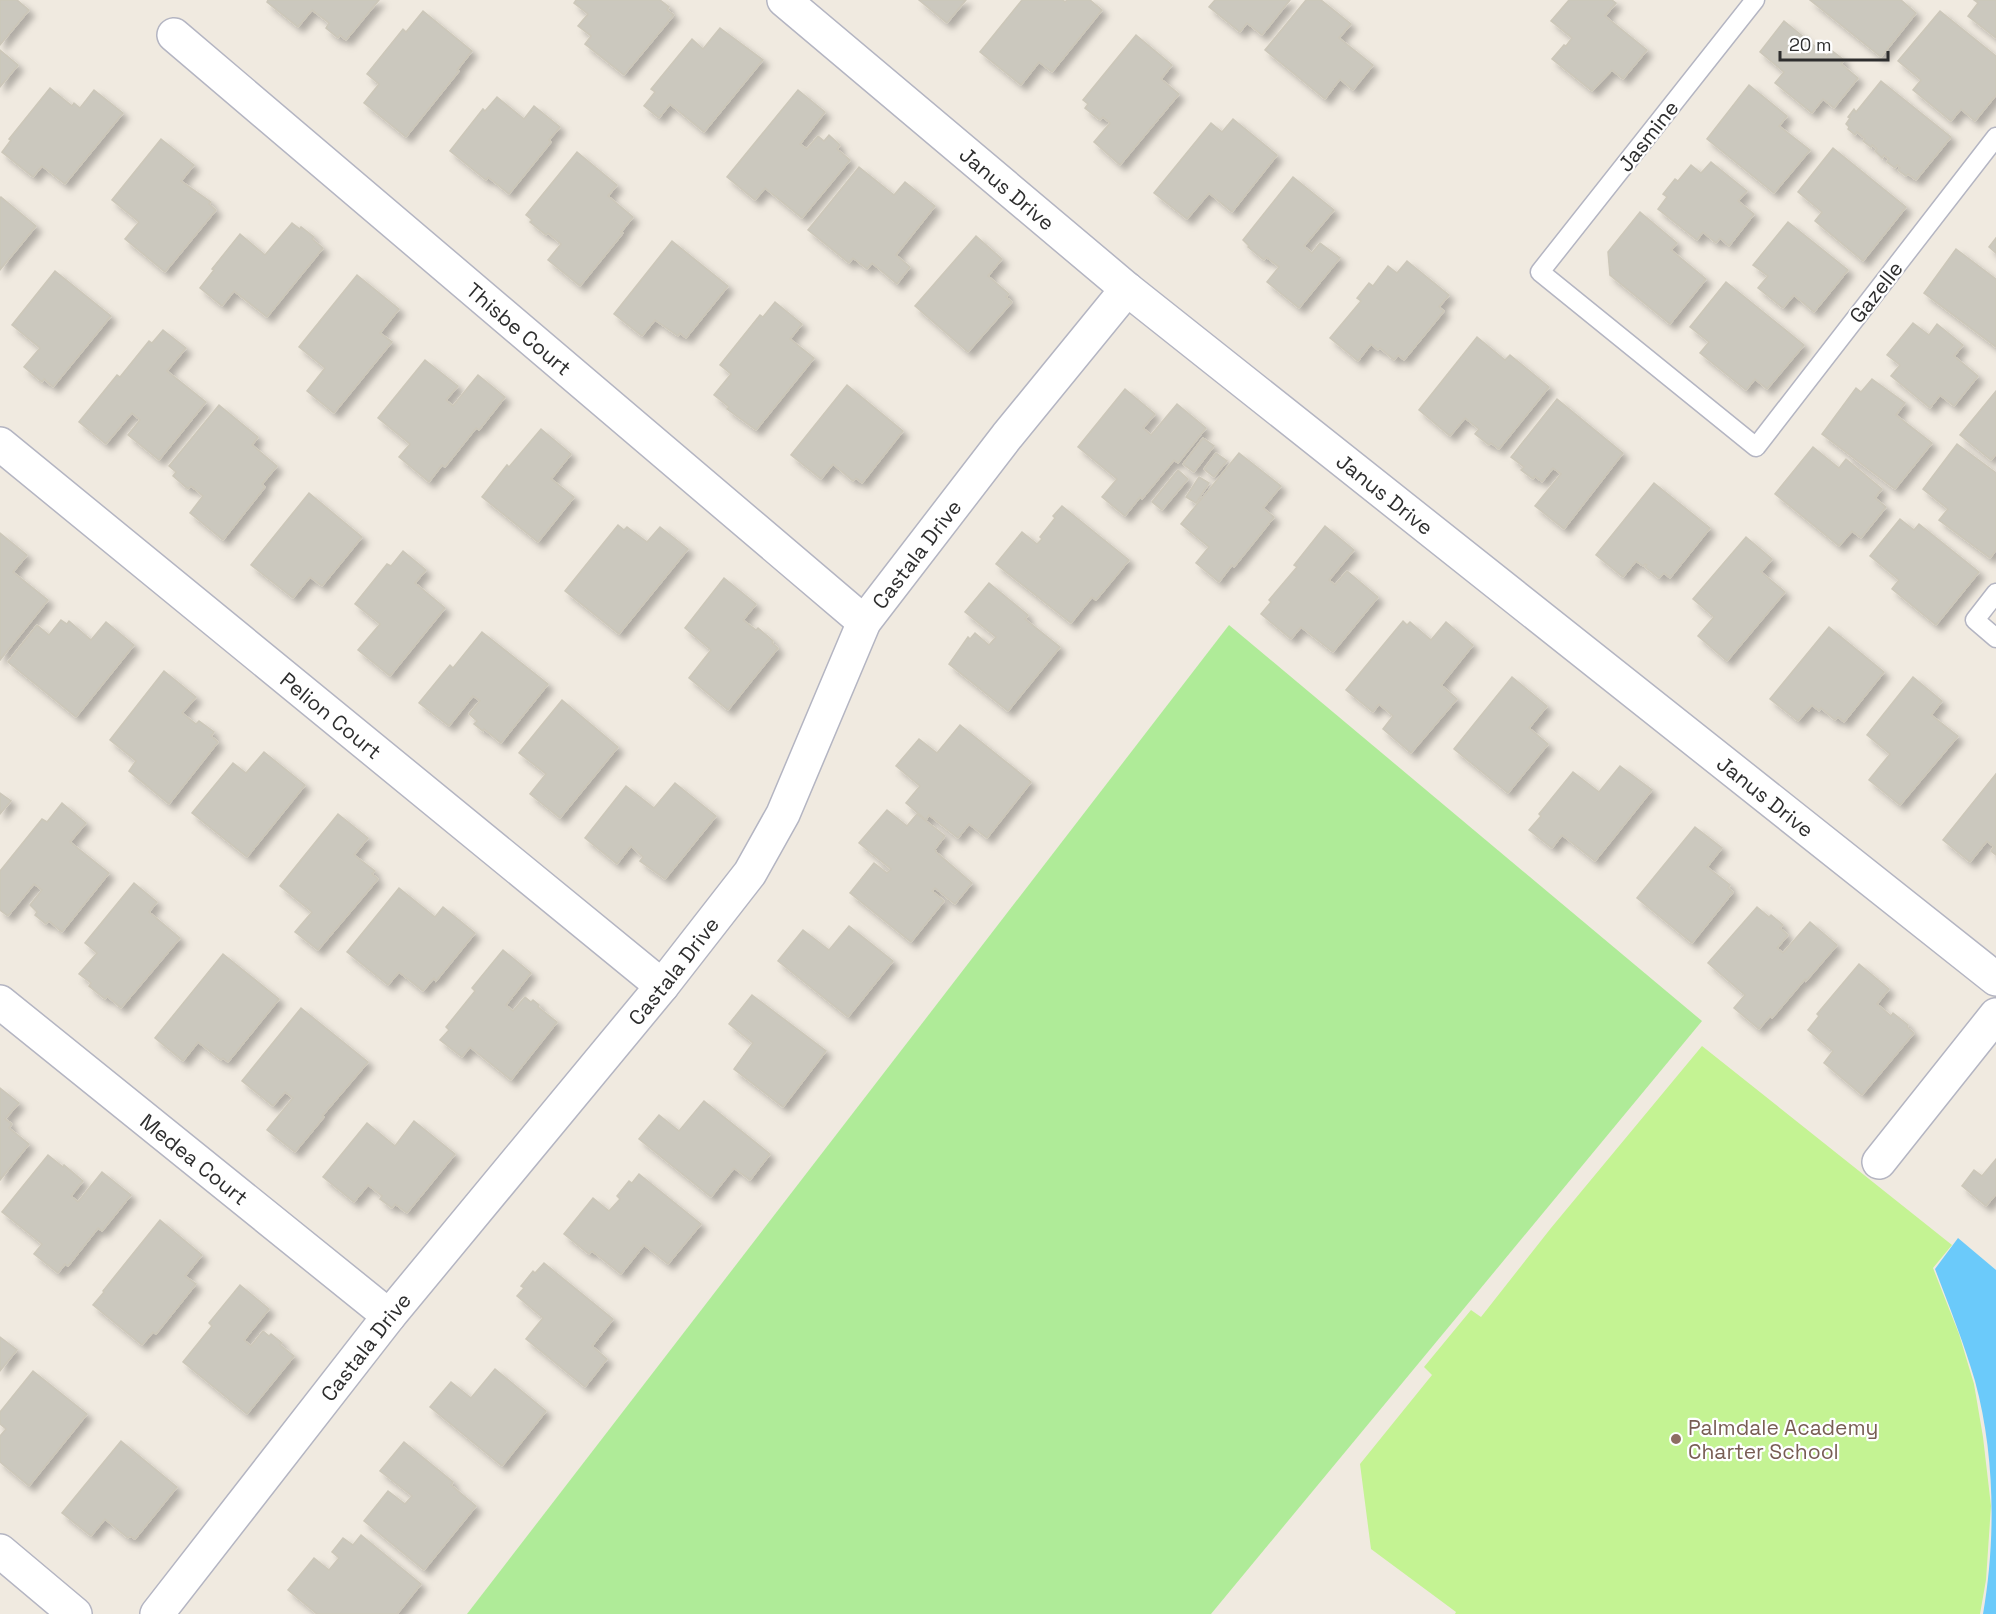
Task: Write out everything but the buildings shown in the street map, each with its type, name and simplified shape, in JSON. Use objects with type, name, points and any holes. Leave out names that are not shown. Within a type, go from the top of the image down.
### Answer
[{"type":"street","name":"Janus Drive","points":[[784,0],[1128,289],[1996,979]]},
{"type":"street","name":"Thisbe Court","points":[[174,35],[864,622]]},
{"type":"street","name":"Castala Drive","points":[[157,1614],[389,1316],[662,986],[750,873],[783,814],[864,622],[1007,436],[1128,289]]},
{"type":"street","name":"Pelion Court","points":[[0,444],[662,986]]},
{"type":"street","name":"Medea Court","points":[[0,1002],[389,1316]]},
{"type":"street","points":[[1879,1162],[1996,1015]]},
{"type":"street","points":[[0,1551],[75,1614]]},
{"type":"lane","name":"Jasmine","points":[[1755,0],[1540,272],[1756,447]]},
{"type":"lane","name":"Gazelle","points":[[1756,447],[1996,137]]},
{"type":"lane","points":[[1996,593],[1975,620],[1996,638]]},
{"type":"green space","points":[[1229,625],[1702,1021],[1211,1614],[467,1614]]},
{"type":"green space","name":"Palmdale Academy Charter School","points":[[1702,1046],[1952,1245],[1933,1268],[1959,1334],[1974,1384],[1983,1437],[1991,1506],[1986,1580],[1980,1614],[1455,1614],[1456,1612],[1371,1549],[1360,1464],[1432,1375],[1424,1367],[1471,1310],[1481,1317],[1551,1228]]},
{"type":"water","points":[[1958,1238],[1996,1270],[1996,1614],[1983,1614],[1990,1557],[1991,1497],[1990,1467],[1982,1409],[1966,1353],[1935,1269]]},
{"type":"place","name":"Palmdale Academy Charter School","points":[[1676,1439]]}]
